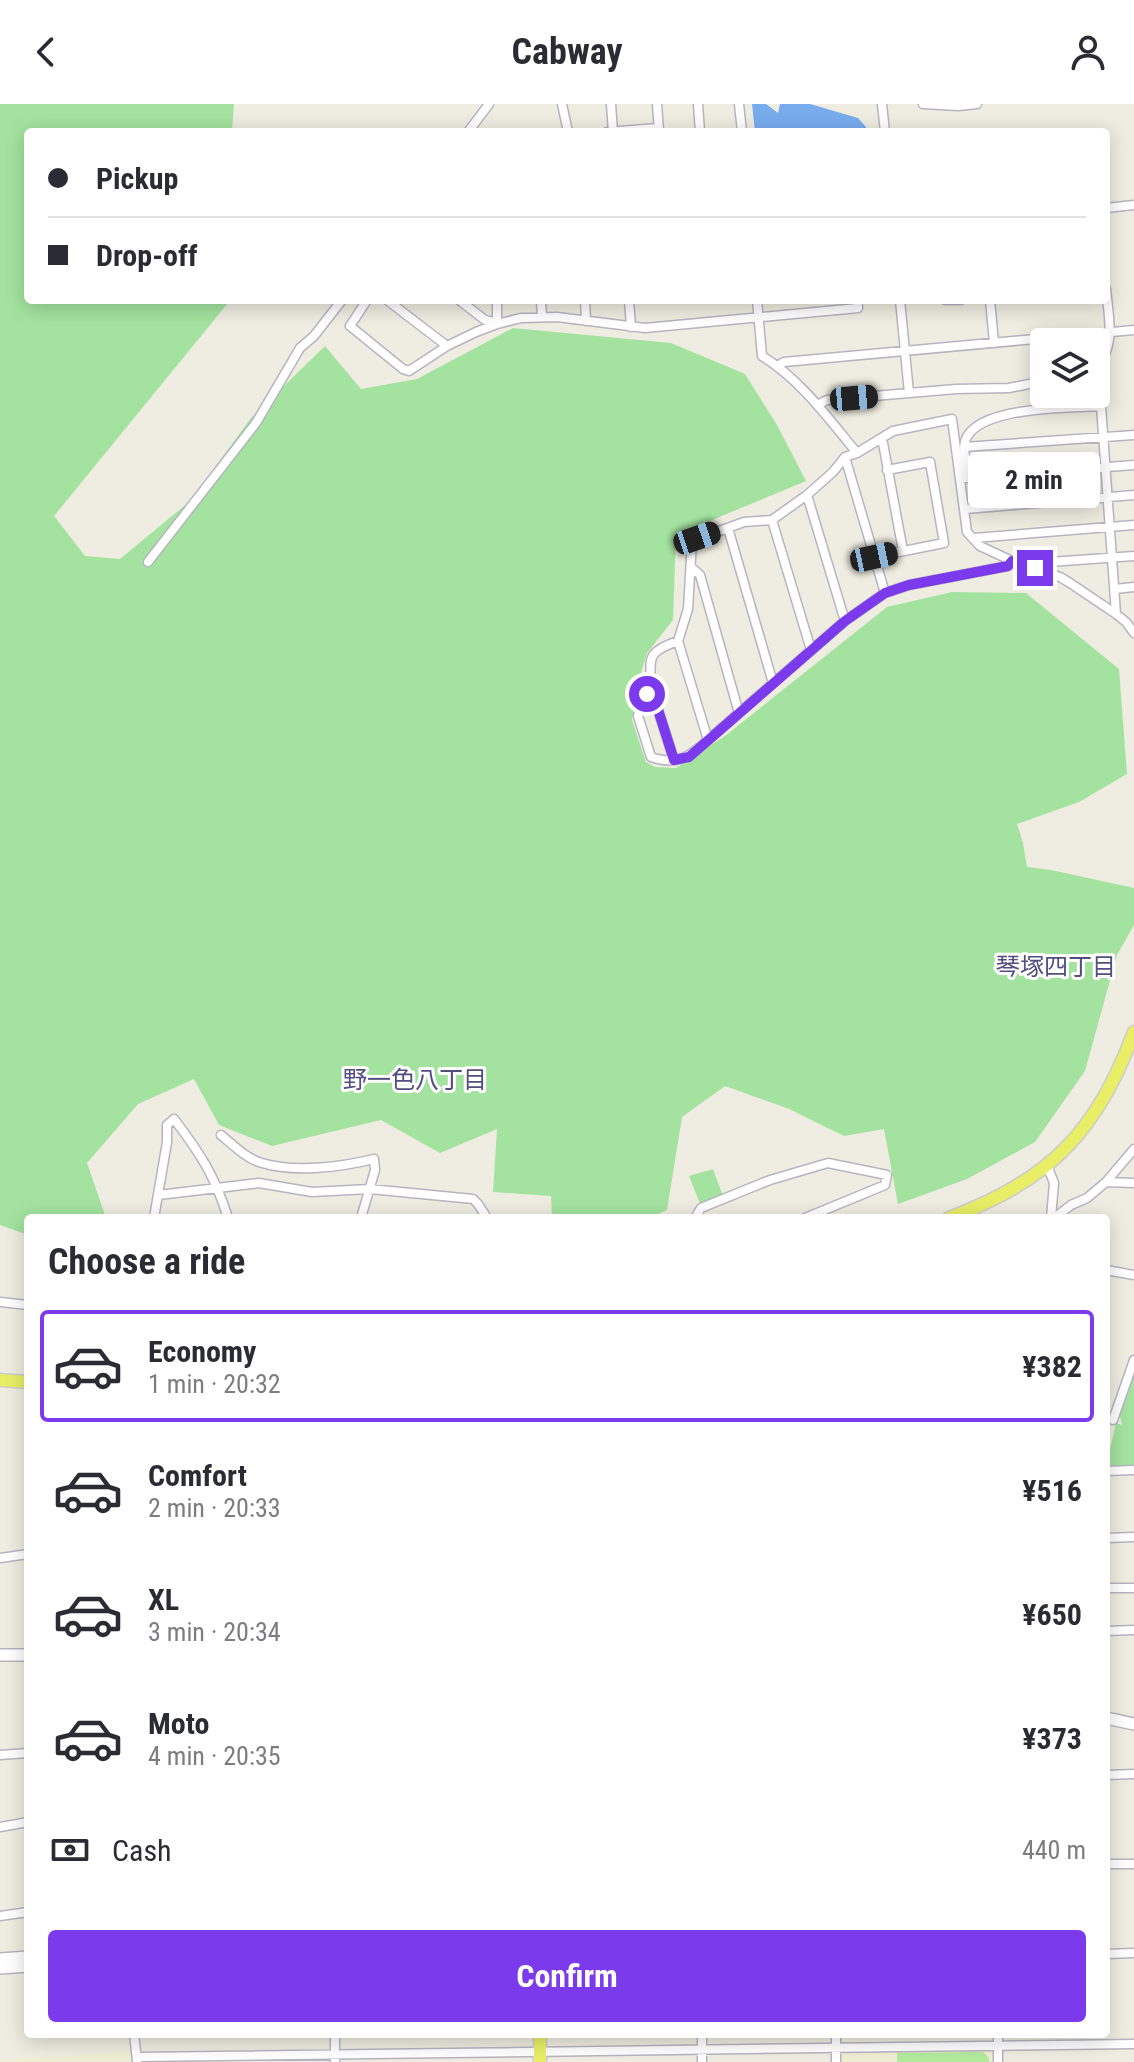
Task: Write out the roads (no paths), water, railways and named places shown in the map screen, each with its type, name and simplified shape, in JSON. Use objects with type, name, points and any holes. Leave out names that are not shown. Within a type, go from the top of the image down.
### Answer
[{"type":"main road","points":[[959,1214],[1008,1193],[1073,1143],[1112,1085],[1134,1032]]},
{"type":"main road","points":[[0,1380],[24,1382]]},
{"type":"main road","points":[[0,1655],[24,1655]]},
{"type":"main road","points":[[1110,1719],[1134,1724]]},
{"type":"main road","points":[[0,1959],[24,1957]]},
{"type":"main road","points":[[0,1968],[24,1966]]},
{"type":"street","points":[[471,128],[489,104]]},
{"type":"street","points":[[562,104],[567,128]]},
{"type":"street","points":[[611,104],[613,128]]},
{"type":"street","points":[[657,104],[659,128]]},
{"type":"street","points":[[698,104],[700,128]]},
{"type":"street","points":[[739,104],[742,128]]},
{"type":"street","points":[[882,104],[885,128]]},
{"type":"street","points":[[923,104],[977,104]]},
{"type":"street","points":[[1110,208],[1134,205]]},
{"type":"street","points":[[148,562],[256,423],[300,348],[314,336],[339,304]]},
{"type":"street","points":[[364,304],[350,326],[409,371],[447,346],[497,324],[521,318],[542,317],[645,328],[858,308],[858,304]]},
{"type":"street","points":[[392,304],[447,346]]},
{"type":"street","points":[[464,304],[485,320],[497,324]]},
{"type":"street","points":[[497,304],[497,324]]},
{"type":"street","points":[[541,304],[542,317]]},
{"type":"street","points":[[585,304],[586,321]]},
{"type":"street","points":[[629,304],[631,327]]},
{"type":"street","points":[[757,304],[762,356],[799,385],[857,453]]},
{"type":"street","points":[[900,304],[909,393]]},
{"type":"street","points":[[990,304],[994,343]]},
{"type":"street","points":[[1107,304],[1110,328]]},
{"type":"street","points":[[1110,333],[1134,330]]},
{"type":"street","points":[[777,366],[784,362],[1030,340]]},
{"type":"street","points":[[817,405],[827,400],[1009,388],[1030,384]]},
{"type":"street","points":[[1116,614],[1101,406],[1033,410],[999,416],[979,426],[968,435],[964,447],[967,532],[980,546],[1012,561],[1060,577],[1116,614],[1134,633]]},
{"type":"street","points":[[708,740],[678,641],[688,609],[692,541],[744,522],[772,520],[807,495],[845,457],[893,431],[952,419],[964,478]]},
{"type":"street","points":[[964,447],[1134,435]]},
{"type":"street","points":[[880,439],[903,551]]},
{"type":"street","points":[[845,457],[885,593]]},
{"type":"street","points":[[874,557],[944,543],[930,462],[887,470]]},
{"type":"street","points":[[964,478],[1134,465]]},
{"type":"street","points":[[807,495],[845,621]]},
{"type":"street","points":[[965,509],[1134,495]]},
{"type":"street","points":[[772,520],[811,650]]},
{"type":"street","points":[[974,538],[1134,525]]},
{"type":"street","points":[[728,528],[773,683]]},
{"type":"street","points":[[1035,568],[1036,563],[1134,556]]},
{"type":"street","points":[[678,641],[657,650],[649,662],[648,689],[638,716],[651,757],[667,761],[689,757],[845,621],[885,593],[909,585],[1008,566],[1012,561]]},
{"type":"street","points":[[691,567],[700,575],[739,713]]},
{"type":"street","points":[[1115,589],[1134,587]]},
{"type":"street","points":[[648,689],[653,694],[674,760]]},
{"type":"street","points":[[155,1214],[167,1125],[174,1119],[198,1151],[218,1186],[227,1214]]},
{"type":"street","points":[[221,1135],[261,1163],[277,1166],[337,1167],[374,1159],[375,1170],[362,1214]]},
{"type":"street","points":[[1060,1214],[1106,1182],[1134,1149]]},
{"type":"street","points":[[261,1163],[261,1183]]},
{"type":"street","points":[[697,1214],[701,1208],[756,1185],[828,1163],[887,1175],[885,1185],[815,1214]]},
{"type":"street","points":[[1047,1165],[1054,1183],[1051,1214]]},
{"type":"street","points":[[1106,1182],[1134,1183]]},
{"type":"street","points":[[159,1195],[261,1183],[312,1192],[370,1189],[473,1199],[484,1214]]},
{"type":"street","points":[[1110,1271],[1134,1275]]},
{"type":"street","points":[[0,1302],[24,1305]]},
{"type":"street","points":[[1113,1420],[1134,1360]]},
{"type":"street","points":[[1110,1469],[1134,1470]]},
{"type":"street","points":[[1110,1538],[1134,1537]]},
{"type":"street","points":[[0,1558],[24,1555]]},
{"type":"street","points":[[1110,1588],[1134,1588]]},
{"type":"street","points":[[1110,1631],[1134,1630]]},
{"type":"street","points":[[0,1755],[24,1753]]},
{"type":"street","points":[[1110,1775],[1134,1774]]},
{"type":"street","points":[[0,1827],[24,1823]]},
{"type":"street","points":[[1110,1864],[1134,1864]]},
{"type":"street","points":[[0,1916],[24,1913]]},
{"type":"street","points":[[1110,1954],[1134,1953]]},
{"type":"street","points":[[134,2038],[137,2059],[540,2057],[836,2047],[1134,2044]]},
{"type":"street","points":[[702,2038],[702,2062]]},
{"type":"street","points":[[836,2038],[836,2062]]},
{"type":"street","points":[[998,2038],[998,2062]]},
{"type":"water","points":[[752,104],[766,104],[778,113],[780,104],[810,104],[858,118],[866,127],[866,128],[755,128]]},
{"type":"district","name":"琴塚四丁目","points":[[1056,967]]},
{"type":"district","name":"野一色八丁目","points":[[415,1080]]}]
